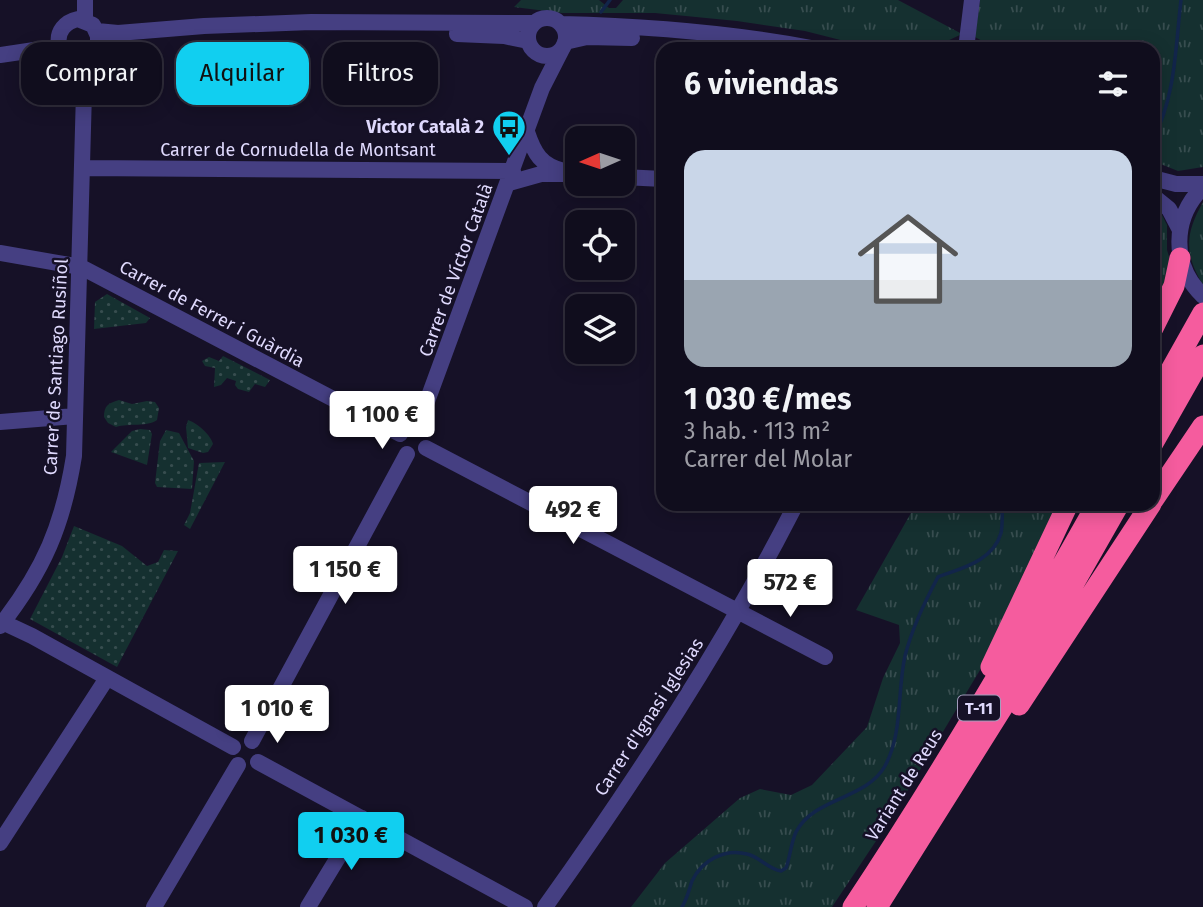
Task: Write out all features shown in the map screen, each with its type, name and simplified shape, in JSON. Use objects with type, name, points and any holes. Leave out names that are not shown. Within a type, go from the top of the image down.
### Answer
[{"type":"highway","points":[[1160,314],[1174,286],[1180,258]]},
{"type":"highway","points":[[1160,390],[1198,322]]},
{"type":"highway","points":[[1160,431],[1203,355]]},
{"type":"highway","points":[[1160,490],[1203,426]]},
{"type":"highway","points":[[897,840],[953,734],[983,685],[1065,511]]},
{"type":"highway","name":"Variant de Reus","points":[[853,907],[1017,647],[1093,511]]},
{"type":"highway","name":"T-11","points":[[877,907],[1009,697],[1115,511]]},
{"type":"highway","points":[[897,878],[946,817],[1146,511]]},
{"type":"street","name":"Carrer de Santiago Rusiñol","points":[[85,0],[94,36],[93,42]]},
{"type":"street","points":[[966,42],[972,0]]},
{"type":"street","points":[[94,36],[204,26],[311,22],[533,23],[549,18],[561,24],[671,30],[778,42]]},
{"type":"street","points":[[59,42],[66,23],[73,20],[94,36],[277,31],[503,36],[528,41]]},
{"type":"street","points":[[533,23],[529,29],[528,41],[535,52],[544,56],[555,54],[564,43],[565,32],[561,24]]},
{"type":"street","points":[[91,42],[94,36]]},
{"type":"street","points":[[564,43],[587,37],[693,42]]},
{"type":"street","name":"Carrer de Víctor Català","points":[[418,426],[542,88],[564,43]]},
{"type":"street","points":[[0,46],[21,45]]},
{"type":"street","points":[[0,55],[21,52]]},
{"type":"street","name":"Carrer de Víctor Català","points":[[542,88],[544,56]]},
{"type":"street","name":"Carrer de Santiago Rusiñol","points":[[1,623],[31,581],[50,548],[68,496],[74,456],[84,105]]},
{"type":"street","name":"Carrer de Cornudella de Montsant","points":[[527,132],[533,148],[545,164],[565,171]]},
{"type":"street","name":"Carrer de Cornudella de Montsant","points":[[83,169],[511,177],[565,174]]},
{"type":"street","points":[[635,178],[656,179]]},
{"type":"street","points":[[1160,180],[1176,184],[1203,185]]},
{"type":"street","points":[[1203,185],[1189,203],[1180,230],[1180,258],[1190,281],[1203,296]]},
{"type":"street","points":[[1160,202],[1169,209],[1180,230]]},
{"type":"street","name":"Carrer de Ferrer i Guàrdia","points":[[0,253],[81,267],[400,433]]},
{"type":"street","points":[[0,422],[75,415]]},
{"type":"street","points":[[409,425],[418,426],[426,433],[426,448],[418,454],[407,454],[399,444],[400,433],[409,425]]},
{"type":"street","points":[[426,448],[825,657]]},
{"type":"street","points":[[252,741],[407,454]]},
{"type":"street","name":"Carrer d'Ignasi Iglesias","points":[[545,907],[646,760],[738,612],[792,511]]},
{"type":"street","points":[[1,623],[233,747]]},
{"type":"street","points":[[0,844],[107,678]]},
{"type":"street","points":[[241,740],[252,741],[260,751],[258,762],[248,768],[238,765],[233,758],[233,747],[241,740]]},
{"type":"street","points":[[258,762],[524,907]]},
{"type":"street","points":[[154,907],[238,765]]},
{"type":"street","points":[[308,907],[362,818]]},
{"type":"green space","points":[[521,0],[599,0],[609,8],[616,8],[623,0],[898,0],[962,34],[945,42],[848,42],[805,31],[737,21],[655,13],[562,13],[514,7]]},
{"type":"green space","points":[[980,0],[1203,0],[1203,167],[1178,171],[1160,164],[1160,42],[984,42],[975,37]]},
{"type":"green space","points":[[1203,202],[1203,285],[1192,263],[1189,244],[1193,224]]},
{"type":"green space","points":[[1160,213],[1167,225],[1167,250],[1171,263],[1160,294]]},
{"type":"green space","points":[[107,294],[150,318],[146,323],[94,329],[95,302]]},
{"type":"green space","points":[[223,356],[270,380],[265,387],[255,384],[249,392],[238,389],[236,381],[227,378],[221,385],[214,387],[215,368],[205,366],[202,361],[209,357],[219,361]]},
{"type":"green space","points":[[119,400],[132,404],[155,402],[159,408],[157,420],[116,427],[108,423],[104,417],[105,410],[109,404]]},
{"type":"green space","points":[[188,420],[210,437],[213,444],[208,452],[188,448]]},
{"type":"green space","points":[[150,430],[152,434],[147,465],[111,452],[132,431]]},
{"type":"green space","points":[[166,430],[179,433],[194,461],[192,489],[157,487],[155,483],[160,441]]},
{"type":"green space","points":[[225,462],[190,529],[184,525],[190,513],[199,463]]},
{"type":"green space","points":[[912,511],[1054,511],[980,670],[890,820],[832,907],[631,907],[665,863],[740,798],[760,789],[791,795],[812,785],[867,727],[883,678],[900,643],[899,625],[856,610]]},
{"type":"green space","points":[[74,526],[122,546],[147,566],[158,562],[164,550],[178,551],[117,667],[30,619],[62,557]]},
{"type":"waterway","points":[[601,12],[610,0]]},
{"type":"waterway","points":[[1160,125],[1176,54],[1181,0]]},
{"type":"waterway","points":[[682,907],[696,874],[715,857],[731,853],[747,854],[776,870],[786,868],[794,836],[804,821],[827,805],[866,786],[885,766],[895,740],[905,656],[923,606],[938,577],[984,557],[997,543],[1001,533],[1002,511]]},
{"type":"place","name":"Victor Català 2","points":[[509,157]]}]
